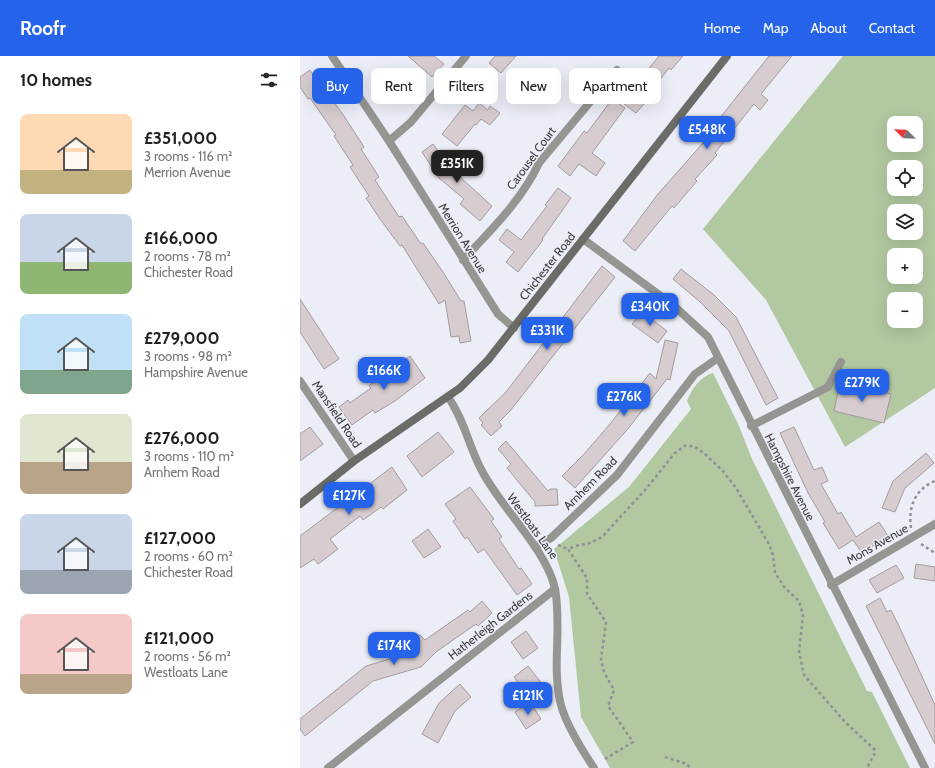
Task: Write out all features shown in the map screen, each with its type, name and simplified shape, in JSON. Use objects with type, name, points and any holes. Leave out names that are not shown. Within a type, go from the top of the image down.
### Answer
[{"type":"main road","name":"Chichester Road","points":[[300,504],[354,461],[460,388],[488,360],[727,56]]},
{"type":"street","name":"Merrion Avenue","points":[[332,56],[389,141],[498,314],[514,328]]},
{"type":"street","points":[[389,141],[411,122],[466,56]]},
{"type":"street","name":"Carousel Court","points":[[463,260],[488,234],[531,181],[539,164],[589,104]]},
{"type":"street","name":"Hampshire Avenue","points":[[583,239],[673,305],[708,337],[831,585],[925,768]]},
{"type":"street","name":"Arnhem Road","points":[[535,548],[551,538],[617,475],[695,374],[718,358]]},
{"type":"street","points":[[751,426],[828,388],[842,362]]},
{"type":"street","name":"Mansfield Road","points":[[300,381],[354,461]]},
{"type":"street","name":"Westloats Lane","points":[[448,397],[455,407],[471,448],[491,487],[549,570],[555,589],[560,701],[579,745],[594,768]]},
{"type":"street","name":"Mons Avenue","points":[[831,585],[935,524]]},
{"type":"street","name":"Hatherleigh Gardens","points":[[328,768],[555,589]]},
{"type":"path","points":[[605,759],[633,742],[608,706],[614,690],[604,672],[601,660],[606,622],[587,594],[587,578],[568,549],[590,543],[602,537],[646,489],[674,454],[684,446],[688,445],[694,446],[722,470],[736,488],[764,536],[774,555],[775,573],[779,581],[799,601],[801,607],[803,614],[799,652],[804,675],[845,722],[875,750],[868,768]]},
{"type":"path","points":[[911,529],[909,517],[911,506],[916,496],[924,487],[935,481]]},
{"type":"path","points":[[665,757],[687,764],[690,768]]},
{"type":"green space","points":[[843,56],[935,56],[935,388],[845,447],[766,300],[703,229]]},
{"type":"green space","points":[[713,373],[739,426],[752,459],[867,691],[872,692],[910,768],[610,768],[581,717],[569,597],[554,549],[629,487],[691,409],[687,401],[694,387],[704,377]]},
{"type":"building","points":[[408,56],[434,56],[444,64],[440,68],[434,68],[434,75],[432,77],[426,72],[426,68],[422,68]]},
{"type":"building","points":[[495,56],[516,56],[501,73],[498,70],[498,68],[495,68],[489,63]]},
{"type":"building","points":[[659,56],[683,56],[671,70],[669,68],[661,78],[661,68],[649,68]]},
{"type":"building","points":[[769,56],[792,56],[761,94],[768,100],[760,110],[754,104],[715,153],[717,155],[695,179],[697,181],[674,208],[672,206],[635,251],[623,241],[658,194],[710,135],[708,133]]},
{"type":"building","points":[[310,70],[312,73],[312,101],[310,98],[308,99],[300,87],[300,77]]},
{"type":"building","points":[[314,104],[335,104],[344,116],[364,147],[361,149],[379,177],[375,180],[399,217],[402,216],[421,244],[423,243],[461,301],[464,301],[471,341],[460,343],[459,336],[451,337],[445,300],[439,304],[402,245],[400,246],[366,198],[369,196],[350,167],[353,165],[334,136],[336,135]]},
{"type":"building","points":[[478,104],[480,104],[488,110],[490,106],[500,113],[490,125],[481,119],[457,146],[442,134],[465,105],[473,111]]},
{"type":"building","points":[[608,104],[619,104],[625,108],[592,153],[605,163],[596,176],[579,164],[570,176],[558,166],[584,131],[587,133]]},
{"type":"building","points":[[624,104],[644,104],[636,113]]},
{"type":"building","points":[[433,144],[450,168],[492,206],[480,221],[460,204],[464,199],[439,178],[422,152]]},
{"type":"building","points":[[558,188],[571,198],[542,239],[543,240],[518,272],[506,262],[514,252],[499,240],[507,229],[521,240],[547,206],[545,205]]},
{"type":"building","points":[[602,266],[615,277],[510,411],[499,422],[502,426],[491,436],[481,425],[483,423],[479,418],[506,392]]},
{"type":"building","points":[[681,269],[714,295],[736,317],[778,398],[766,405],[729,331],[699,301],[673,279]]},
{"type":"building","points":[[300,299],[339,359],[324,369],[300,332]]},
{"type":"building","points":[[642,312],[667,331],[658,343],[632,324]]},
{"type":"building","points":[[665,340],[678,343],[670,380],[667,379],[627,430],[575,488],[562,476],[584,454],[610,424],[650,373],[656,379]]},
{"type":"building","points":[[410,356],[425,378],[395,401],[375,413],[373,410],[352,425],[339,407],[348,400],[350,403],[371,388],[369,386],[372,383]]},
{"type":"building","points":[[840,383],[891,394],[884,423],[834,411]]},
{"type":"building","points":[[310,427],[323,444],[300,461],[300,434]]},
{"type":"building","points":[[794,427],[814,470],[822,467],[828,481],[821,484],[838,514],[841,512],[856,537],[879,522],[888,536],[862,553],[853,540],[839,549],[823,523],[825,522],[808,493],[780,433]]},
{"type":"building","points":[[438,432],[454,452],[422,477],[407,456]]},
{"type":"building","points":[[506,441],[548,491],[550,489],[557,489],[558,505],[535,506],[535,502],[507,468],[511,464],[498,449]]},
{"type":"building","points":[[926,453],[934,463],[905,488],[895,512],[882,508],[893,481]]},
{"type":"building","points":[[392,467],[407,490],[383,509],[381,507],[363,520],[360,516],[330,539],[338,549],[318,564],[314,559],[300,568],[300,536]]},
{"type":"building","points":[[470,487],[494,519],[491,521],[502,537],[499,539],[519,569],[521,568],[532,584],[517,595],[484,549],[478,553],[467,537],[465,539],[453,521],[456,519],[445,504]]},
{"type":"building","points":[[428,529],[441,547],[424,558],[412,541]]},
{"type":"building","points":[[916,564],[935,567],[935,581],[914,578]]},
{"type":"building","points":[[896,565],[904,578],[877,593],[869,580]]},
{"type":"building","points":[[880,598],[887,612],[891,610],[935,705],[935,744],[866,606]]},
{"type":"building","points":[[482,601],[492,613],[478,626],[476,624],[436,652],[421,667],[373,681],[305,736],[300,729],[300,719],[366,666],[413,652],[408,646],[420,635],[425,640],[468,610],[470,612]]},
{"type":"building","points":[[526,631],[538,648],[523,659],[511,642]]},
{"type":"building","points":[[528,666],[543,685],[529,696],[514,677]]},
{"type":"building","points":[[460,684],[471,697],[455,711],[438,743],[422,734],[439,703]]},
{"type":"building","points":[[530,702],[541,719],[526,729],[515,712]]}]
